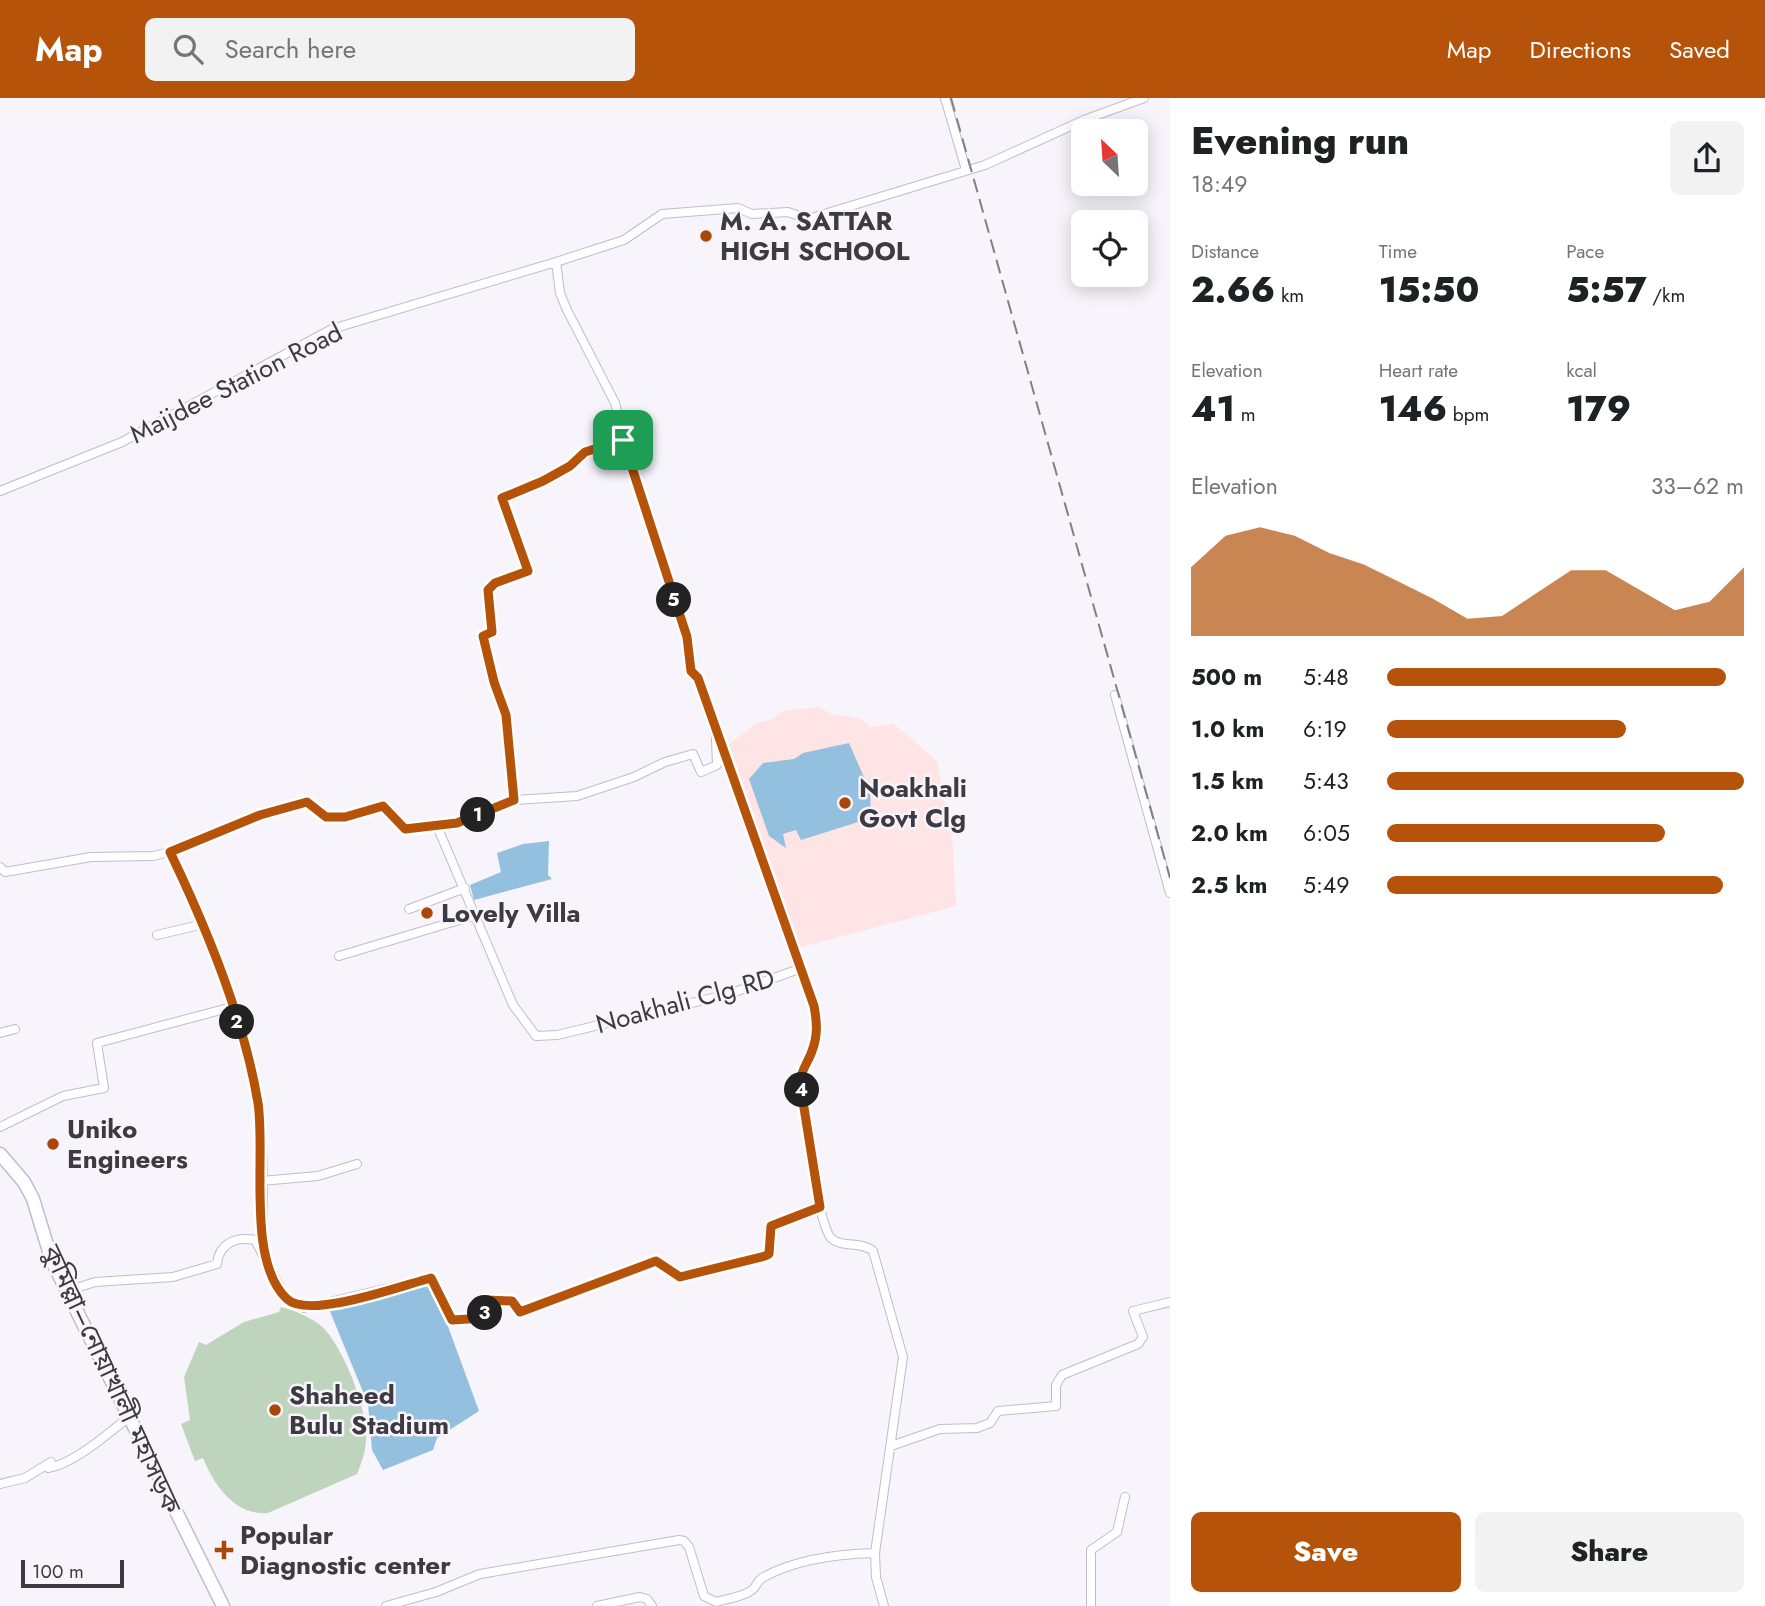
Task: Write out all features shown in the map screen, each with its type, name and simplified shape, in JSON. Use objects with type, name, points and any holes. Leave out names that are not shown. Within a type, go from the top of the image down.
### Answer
[{"type":"highway","name":"কুমিল্লা–নোয়াখালী মহাসড়ক","points":[[0,1154],[24,1182],[33,1199],[52,1261],[66,1291],[223,1606]]},
{"type":"street","points":[[945,98],[966,170]]},
{"type":"street","name":"Maijdee Station Road","points":[[0,491],[122,442],[332,329],[624,240],[662,214],[738,208],[752,214],[788,212],[808,219],[985,165],[1084,120],[1144,98]]},
{"type":"street","points":[[556,262],[560,293],[575,329],[611,391],[623,440],[687,637],[691,671],[698,678],[799,969]]},
{"type":"street","points":[[514,800],[506,715],[494,682],[483,636],[492,632],[488,590],[495,583],[528,571],[502,498],[543,481],[570,466],[585,452],[623,440]]},
{"type":"street","points":[[1115,695],[1170,893]]},
{"type":"street","points":[[0,867],[5,872],[91,857],[153,856],[170,852],[260,815],[307,802],[326,817],[345,817],[383,806],[405,829],[457,823],[514,800],[578,796],[634,778],[665,762],[693,754],[701,772],[717,765],[716,732]]},
{"type":"street","name":"Noakhali Clg RD","points":[[437,826],[513,1004],[536,1036],[542,1037],[729,994],[799,969],[814,1006],[817,1024],[812,1052],[801,1073],[800,1083],[820,1207],[829,1236],[834,1241],[867,1246],[873,1251],[903,1357],[874,1553],[876,1577],[884,1606]]},
{"type":"street","points":[[170,852],[204,924],[232,1007],[258,1104],[264,1256]]},
{"type":"street","points":[[410,909],[465,888]]},
{"type":"street","points":[[340,956],[476,915]]},
{"type":"street","points":[[157,935],[204,924]]},
{"type":"street","points":[[0,1127],[64,1096],[104,1088],[97,1043],[232,1007]]},
{"type":"street","points":[[0,1033],[15,1029]]},
{"type":"street","points":[[261,1181],[318,1176],[357,1164]]},
{"type":"street","points":[[66,1291],[111,1280],[173,1277],[217,1264],[218,1253],[223,1245],[245,1238],[255,1240],[287,1300],[304,1308],[354,1299],[431,1278],[447,1315],[457,1321],[485,1318],[487,1300],[512,1301],[520,1312],[659,1262],[673,1276],[680,1277],[765,1256],[769,1254],[771,1226],[820,1207]]},
{"type":"street","points":[[891,1446],[940,1429],[977,1428],[990,1423],[998,1411],[1056,1406],[1056,1385],[1062,1375],[1138,1344],[1143,1337],[1133,1311],[1170,1302]]},
{"type":"street","points":[[0,1484],[25,1478],[51,1462],[48,1468],[57,1467],[90,1447],[128,1418]]},
{"type":"street","points":[[1091,1606],[1091,1550],[1117,1532],[1125,1497]]},
{"type":"street","points":[[386,1606],[436,1592],[480,1574],[679,1541],[684,1541],[689,1547],[704,1596],[716,1602],[753,1590],[760,1579],[798,1564],[843,1555],[874,1553]]},
{"type":"street","points":[[597,1606],[640,1597],[647,1599],[652,1606]]},
{"type":"shaded area","name":"Noakhali Govt Clg","points":[[819,707],[831,714],[860,718],[870,727],[894,724],[937,761],[953,846],[956,906],[798,948],[724,748],[757,723],[773,719],[782,711]]},
{"type":"green space","name":"Shaheed Bulu Stadium","points":[[281,1307],[320,1325],[336,1345],[357,1391],[365,1420],[366,1443],[357,1474],[268,1513],[256,1513],[227,1497],[203,1458],[195,1461],[181,1424],[190,1420],[184,1377],[199,1342],[206,1345],[244,1322],[279,1312]]},
{"type":"water","points":[[849,743],[870,791],[871,818],[801,840],[796,830],[783,834],[786,848],[769,836],[749,779],[763,763],[794,759],[803,753]]},
{"type":"water","points":[[549,841],[548,875],[552,879],[474,900],[470,885],[501,872],[497,853],[523,844]]},
{"type":"water","points":[[431,1280],[479,1411],[437,1438],[433,1450],[383,1470],[372,1450],[368,1404],[329,1309]]},
{"type":"railway","points":[[951,98],[1170,878]]},
{"type":"place","name":"M. A. SATTAR HIGH SCHOOL","points":[[706,236]]},
{"type":"place","name":"Noakhali Govt Clg","points":[[845,803]]},
{"type":"place","name":"Lovely Villa","points":[[427,913]]},
{"type":"place","name":"Uniko Engineers","points":[[53,1144]]},
{"type":"place","name":"Shaheed Bulu Stadium","points":[[275,1410]]},
{"type":"place","name":"Popular Diagnostic center","points":[[224,1550]]},
{"type":"route","points":[[623,440],[687,637],[691,671],[698,678],[706,707],[729,764],[814,1006],[816,1038],[801,1073],[800,1083],[820,1207],[771,1226],[768,1231],[769,1254],[765,1256],[680,1277],[673,1276],[663,1264],[656,1261],[520,1312],[512,1301],[487,1300],[485,1318],[452,1320],[447,1315],[442,1298],[431,1278],[354,1299],[304,1308],[287,1300],[264,1256],[258,1104],[241,1036],[206,928],[170,852],[260,815],[307,802],[326,817],[345,817],[383,806],[405,829],[457,823],[514,800],[506,715],[486,656],[483,636],[492,632],[488,590],[495,583],[528,571],[502,498],[543,481],[570,466],[585,452],[623,440]]}]
